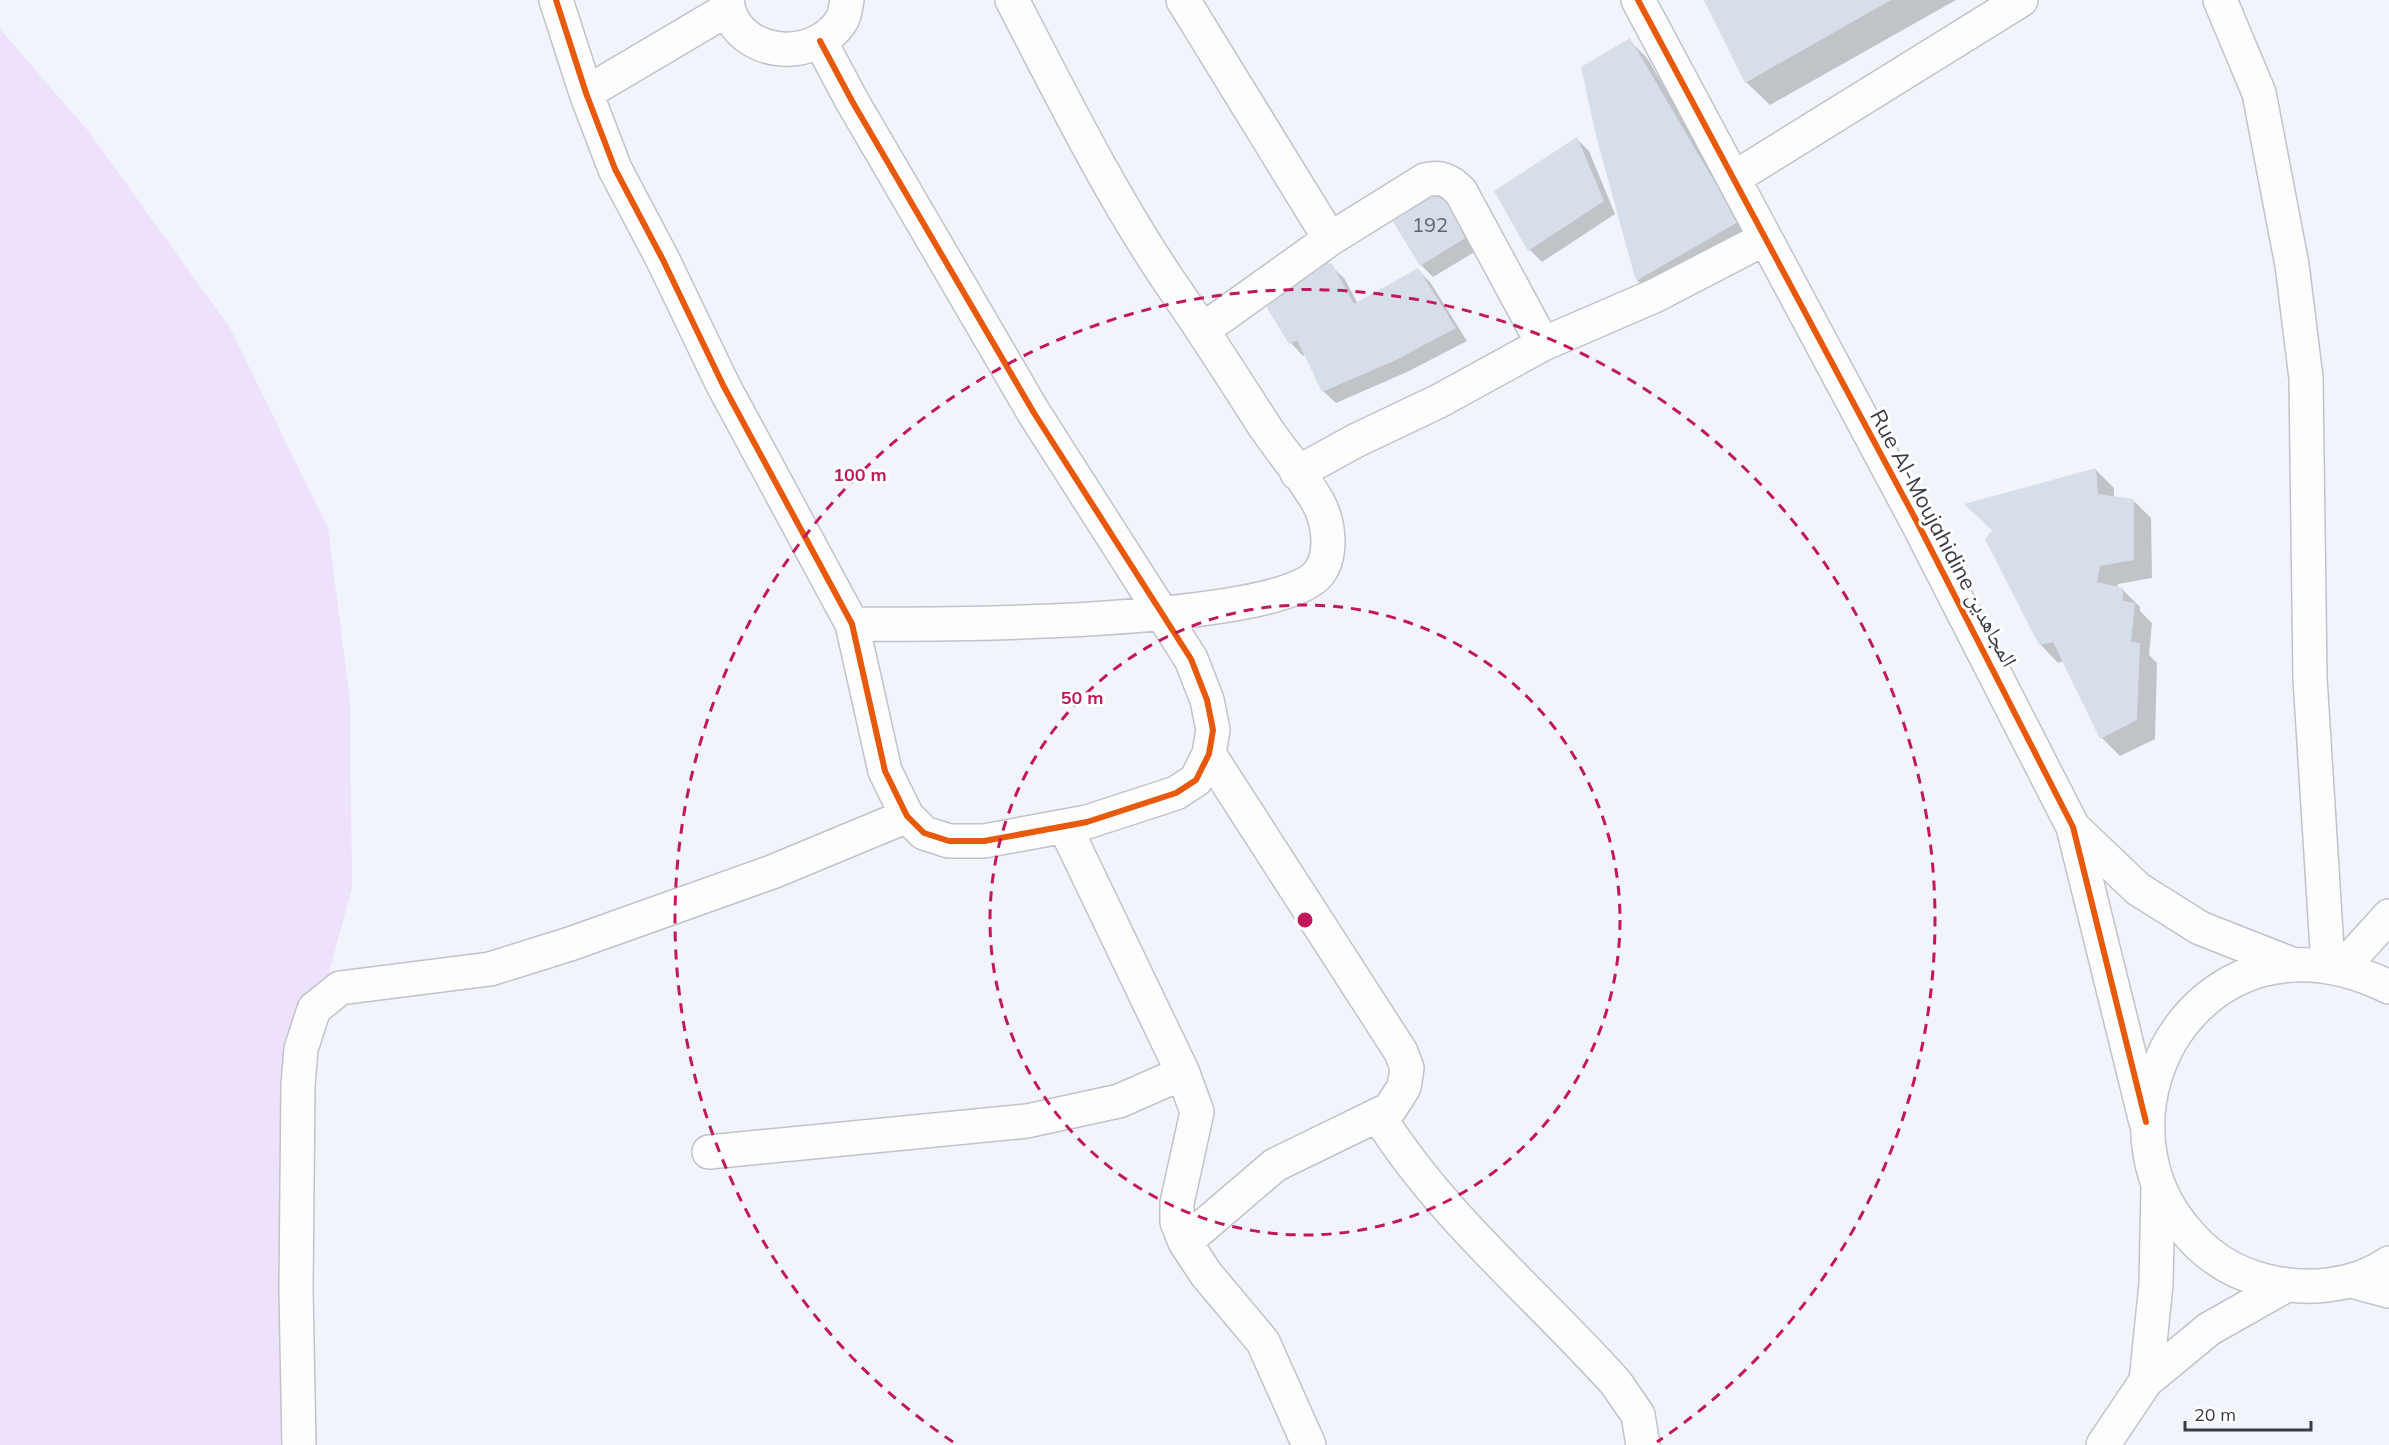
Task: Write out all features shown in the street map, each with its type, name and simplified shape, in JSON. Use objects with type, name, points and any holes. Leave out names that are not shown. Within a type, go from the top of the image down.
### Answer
[{"type":"street","points":[[556,0],[586,93],[615,169],[663,260],[723,385],[852,624],[885,771],[907,816],[924,834],[949,841],[984,841],[1065,827],[1134,809],[1176,793],[1196,780],[1209,754],[1213,730],[1207,700],[1191,659],[1034,413],[852,101],[820,41]]},
{"type":"street","points":[[586,93],[727,4],[743,33],[767,47],[794,51],[820,41],[843,18],[847,0]]},
{"type":"street","points":[[852,624],[1024,623],[1162,613],[1263,598],[1295,588],[1318,575],[1327,557],[1328,541],[1318,503],[1120,203],[1012,0]]},
{"type":"street","points":[[1183,0],[1330,239]]},
{"type":"street","name":"Rue Al-Moujahidine المجاهدين","points":[[1638,0],[1916,520],[2073,827],[2146,1122]]},
{"type":"street","points":[[1734,178],[2021,0]]},
{"type":"street","points":[[2220,0],[2259,93],[2292,264],[2306,378],[2310,678],[2335,967]]},
{"type":"street","points":[[1204,329],[1330,239],[1425,180],[1436,177],[1453,183],[1482,227],[1543,344]]},
{"type":"street","points":[[1297,473],[1355,441],[1439,401],[1543,344],[1654,296],[1764,239]]},
{"type":"street","points":[[1185,1242],[1275,1165],[1390,1109],[1404,1087],[1407,1068],[1401,1052],[1209,754]]},
{"type":"street","points":[[299,1445],[296,1278],[297,1097],[300,1048],[314,1009],[340,988],[490,969],[570,944],[772,872],[907,816]]},
{"type":"street","points":[[1065,827],[1183,1073],[1197,1112],[1177,1203],[1177,1222],[1185,1242],[1218,1289],[1263,1342],[1309,1445]]},
{"type":"street","name":"Rue Al-Moujahidine المجاهدين","points":[[2073,827],[2138,889],[2200,928],[2294,965]]},
{"type":"street","points":[[2335,967],[2389,916]]},
{"type":"street","points":[[2389,987],[2361,974],[2335,967],[2294,965],[2261,970],[2230,984],[2202,1002],[2180,1027],[2162,1056],[2150,1088],[2146,1122],[2148,1155],[2158,1187],[2174,1217],[2195,1243],[2222,1264],[2253,1278],[2285,1286],[2319,1286],[2352,1281],[2389,1263]]},
{"type":"street","points":[[709,1152],[1027,1121],[1119,1101],[1183,1073]]},
{"type":"street","points":[[1378,1115],[1402,1152],[1440,1200],[1616,1383],[1638,1415],[1643,1445]]},
{"type":"street","points":[[2146,1381],[2156,1284],[2158,1187]]},
{"type":"street","points":[[2352,1281],[2389,1291]]},
{"type":"street","points":[[2103,1445],[2146,1381],[2209,1329],[2285,1286]]},
{"type":"shaded area","points":[[0,29],[89,132],[230,328],[328,528],[350,701],[352,888],[307,1053],[314,1445],[0,1445]]},
{"type":"building","points":[[1704,0],[1891,0],[1745,83]]},
{"type":"building","points":[[1630,38],[1738,222],[1636,281],[1596,136],[1581,67]]},
{"type":"building","points":[[1577,137],[1604,201],[1528,251],[1494,191]]},
{"type":"building","points":[[1439,184],[1470,235],[1420,266],[1389,215]]},
{"type":"building","points":[[1321,261],[1332,264],[1354,304],[1418,268],[1456,328],[1394,361],[1322,392],[1297,340],[1289,344],[1267,308],[1269,297]]},
{"type":"building","points":[[2096,468],[2098,494],[2134,499],[2134,560],[2100,566],[2097,582],[2123,588],[2123,601],[2135,603],[2131,642],[2140,643],[2137,720],[2100,739],[2053,642],[2039,645],[1985,539],[1992,530],[1964,504]]},
{"type":"cycle path","points":[[556,0],[586,93],[615,169],[663,260],[723,385],[852,624],[885,771],[907,816],[924,833],[949,841],[984,841],[1087,822],[1176,793],[1196,780],[1209,754],[1213,730],[1207,700],[1191,659],[1034,413],[852,101],[820,41]]},
{"type":"cycle path","points":[[1638,0],[1916,520],[2073,827],[2146,1122]]}]
